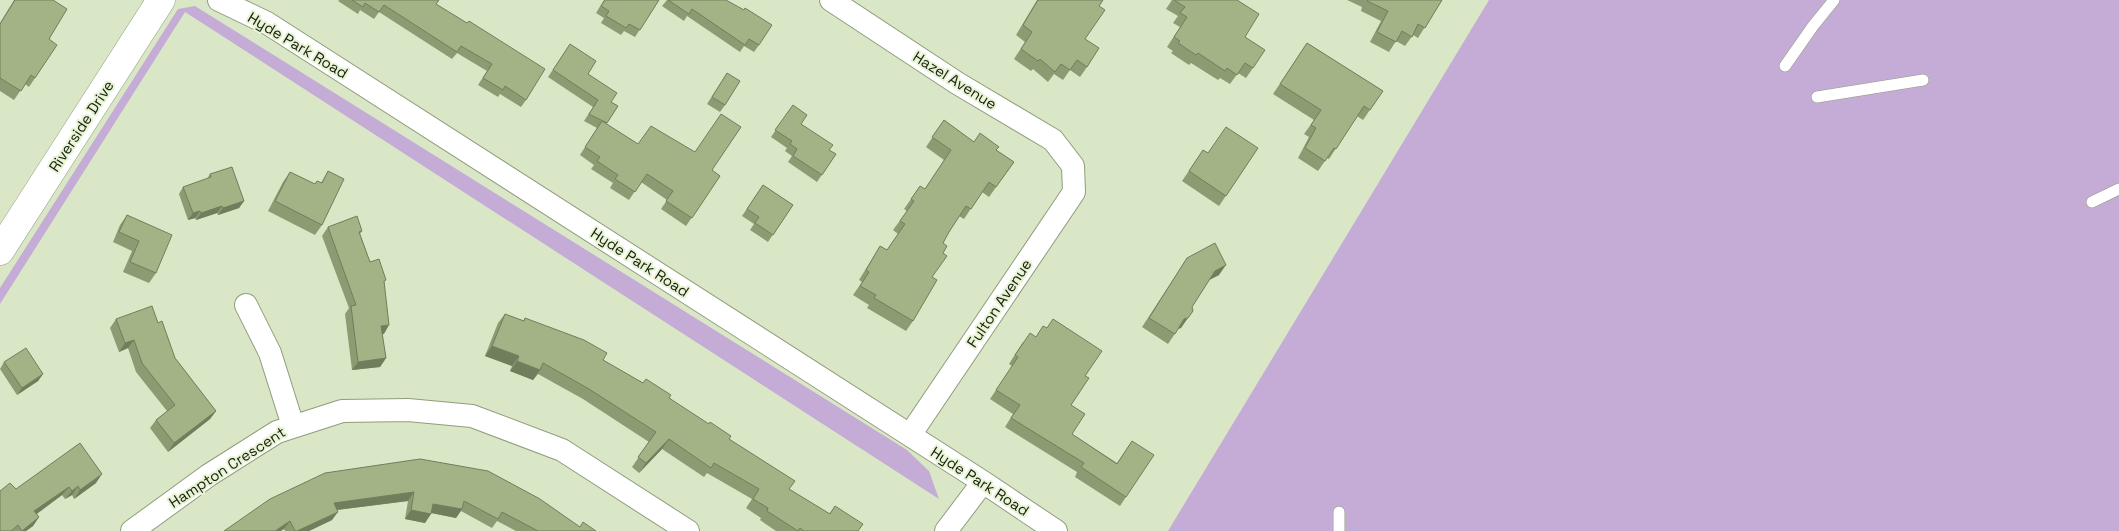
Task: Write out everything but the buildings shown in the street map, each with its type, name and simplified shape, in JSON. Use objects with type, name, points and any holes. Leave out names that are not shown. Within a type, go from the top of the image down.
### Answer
[{"type":"main road","name":"Riverside Drive","points":[[0,251],[161,0]]},
{"type":"street","name":"Hyde Park Road","points":[[219,0],[267,23],[984,482],[1056,531]]},
{"type":"street","name":"Hazel Avenue","points":[[831,0],[957,84],[1053,140],[1073,166]]},
{"type":"street","name":"Fulton Avenue","points":[[910,435],[1074,192],[1073,166]]},
{"type":"street","points":[[246,305],[270,353],[293,426]]},
{"type":"street","name":"Hampton Crescent","points":[[132,531],[209,475],[277,432],[342,411],[408,410],[472,416],[562,450],[688,531]]},
{"type":"street","points":[[946,531],[984,482]]},
{"type":"lane","points":[[1785,66],[1834,0]]},
{"type":"lane","points":[[1817,97],[1923,80]]},
{"type":"lane","points":[[2092,202],[2119,189]]},
{"type":"lane","points":[[1339,512],[1339,531]]},
{"type":"shaded area","points":[[1489,0],[2119,0],[2119,531],[1168,531]]},
{"type":"shaded area","points":[[195,6],[907,450],[929,471],[939,499],[185,12],[0,304],[0,288],[178,9]]}]
